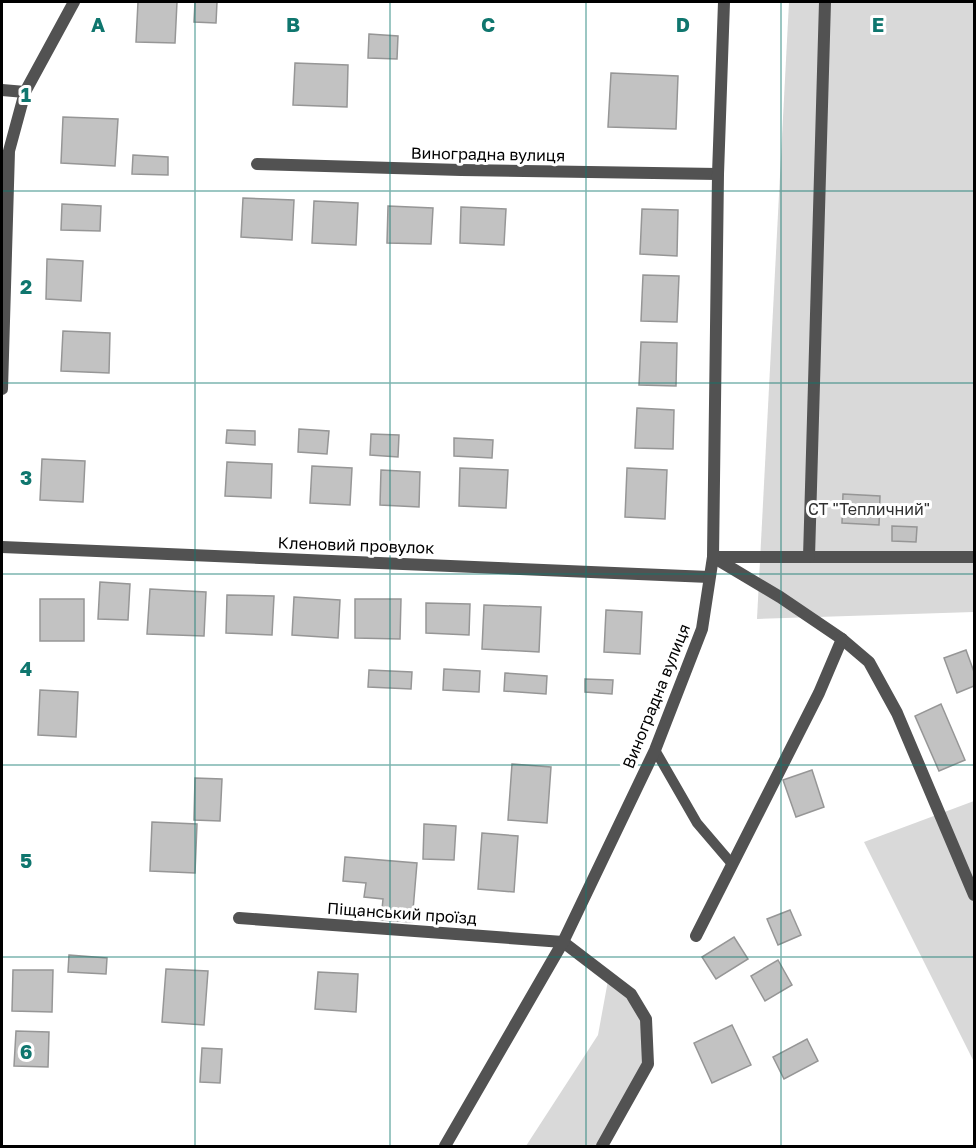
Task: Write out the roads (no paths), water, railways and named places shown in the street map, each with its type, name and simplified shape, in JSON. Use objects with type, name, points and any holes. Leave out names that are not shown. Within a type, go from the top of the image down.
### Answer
[{"type":"street","points":[[2,389],[9,151],[25,92],[74,2]]},
{"type":"street","name":"Виноградна вулиця","points":[[445,1146],[563,942],[655,750],[702,629],[713,557],[718,174],[724,2]]},
{"type":"street","points":[[809,557],[825,2]]},
{"type":"street","points":[[2,90],[25,92]]},
{"type":"street","name":"Виноградна вулиця","points":[[258,164],[473,171],[718,174]]},
{"type":"street","name":"Кленовий провулок","points":[[2,547],[709,577]]},
{"type":"street","points":[[713,557],[975,557]]},
{"type":"street","points":[[713,557],[780,597],[842,639],[869,662],[897,713],[971,877],[975,895]]},
{"type":"street","points":[[696,936],[819,693],[842,639]]},
{"type":"street","name":"Піщанський проїзд","points":[[239,918],[563,942]]},
{"type":"street","points":[[563,942],[631,994],[646,1019],[648,1064],[602,1146]]},
{"type":"lane","points":[[655,750],[697,823],[732,864]]},
{"type":"park label","name":"СТ \"Тепличний\"","points":[[869,509]]}]
